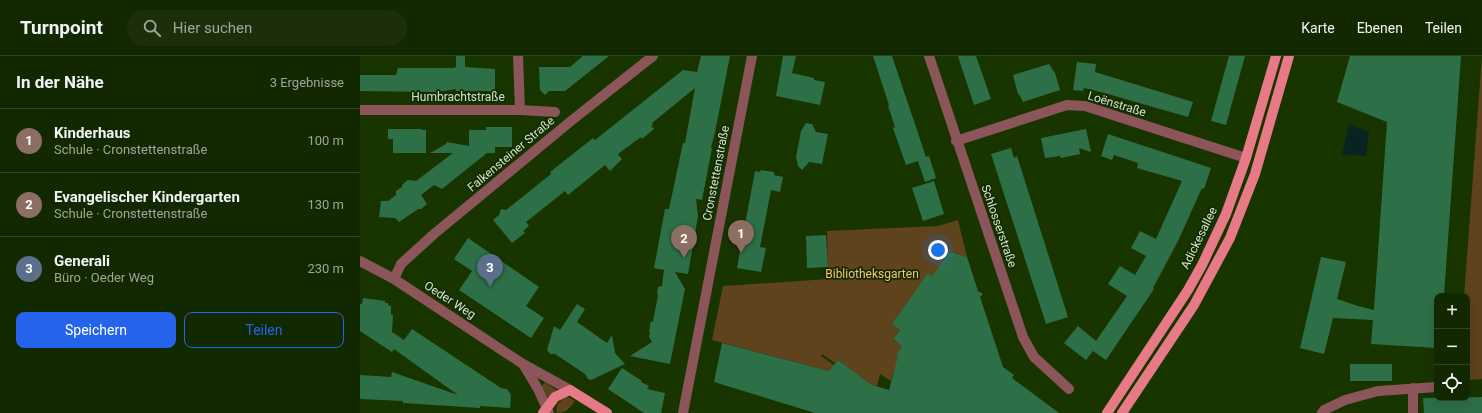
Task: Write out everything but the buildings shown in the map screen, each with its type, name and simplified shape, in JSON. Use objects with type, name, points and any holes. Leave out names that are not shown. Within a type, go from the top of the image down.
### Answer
[{"type":"main road","name":"Adickesallee","points":[[1107,413],[1174,312],[1202,265],[1226,214],[1246,158],[1276,56]]},
{"type":"main road","points":[[1122,413],[1194,305],[1230,238],[1255,174],[1289,56]]},
{"type":"main road","points":[[547,411],[555,397],[570,390],[607,413]]},
{"type":"street","points":[[518,56],[520,110]]},
{"type":"street","name":"Falkensteiner Straße","points":[[394,278],[401,264],[434,234],[571,120],[653,56]]},
{"type":"street","name":"Cronstettenstraße","points":[[684,413],[752,56]]},
{"type":"street","name":"Schlosserstraße","points":[[928,56],[1023,337],[1034,357],[1069,389]]},
{"type":"street","name":"Loënstraße","points":[[956,141],[1067,105],[1085,106],[1246,158]]},
{"type":"street","name":"Humbrachtstraße","points":[[360,110],[520,110],[555,112]]},
{"type":"street","name":"Oeder Weg","points":[[360,261],[394,278],[523,364],[570,390]]},
{"type":"street","name":"Oeder Weg","points":[[523,364],[547,411]]},
{"type":"street","points":[[1322,413],[1324,410],[1345,400],[1378,391],[1434,387]]},
{"type":"street","points":[[1413,388],[1413,413]]},
{"type":"green space","points":[[1482,56],[1482,379],[1470,380],[1470,293],[1464,293]]},
{"type":"green space","name":"Bibliotheksgarten","points":[[958,220],[967,257],[949,252],[943,284],[928,274],[892,324],[900,330],[893,339],[902,346],[896,354],[906,362],[894,370],[891,381],[880,374],[877,386],[872,385],[838,360],[835,363],[822,354],[821,356],[834,365],[829,371],[712,340],[723,286],[828,279],[827,231],[938,226]]},
{"type":"green space","points":[[544,383],[558,391],[552,394],[549,399],[542,386]]},
{"type":"green space","points":[[568,397],[575,401],[568,410],[557,413],[557,405]]},
{"type":"water","points":[[1349,124],[1369,132],[1366,156],[1342,154]]},
{"type":"place","name":"Kinderhaus","points":[[741,253]]},
{"type":"place","name":"Evangelischer Kindergarten","points":[[684,258]]},
{"type":"place","name":"Generali","points":[[490,287]]}]
